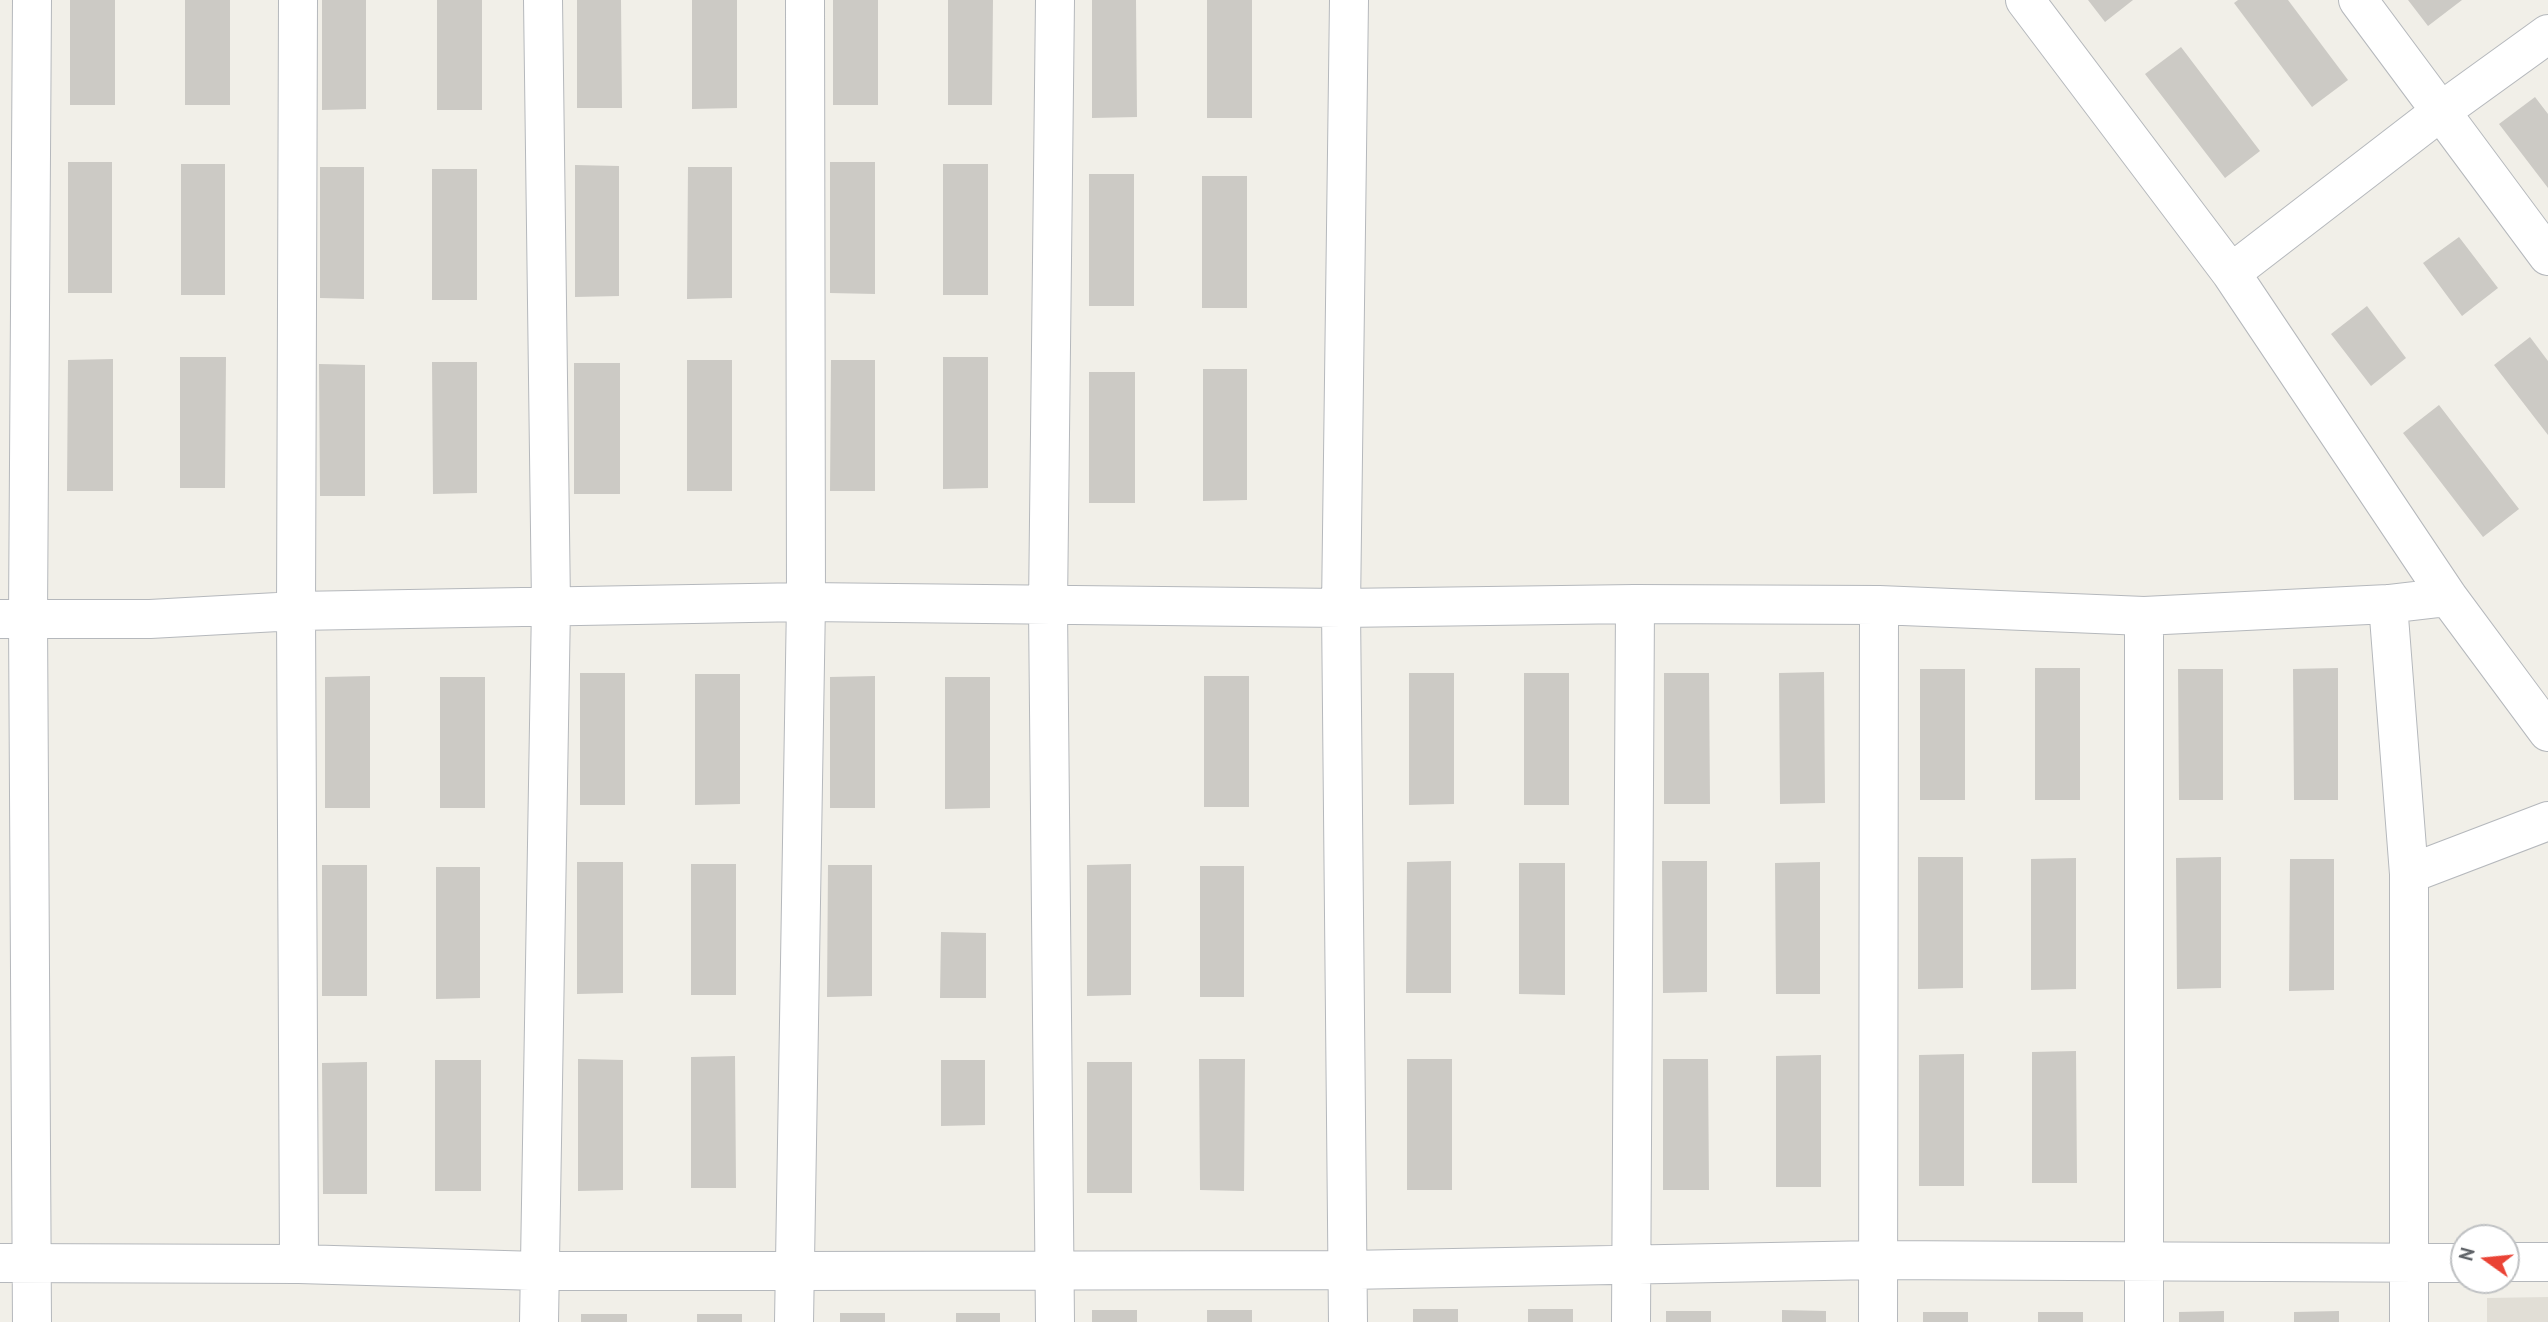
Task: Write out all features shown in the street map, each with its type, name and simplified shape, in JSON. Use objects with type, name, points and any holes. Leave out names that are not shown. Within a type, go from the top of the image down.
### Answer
[{"type":"street","points":[[32,0],[14,618],[16,1262],[32,1322]]},
{"type":"street","points":[[298,0],[296,611],[299,1264]]},
{"type":"street","points":[[539,1322],[551,606],[543,0]]},
{"type":"street","points":[[794,1322],[806,602],[805,0]]},
{"type":"street","points":[[1055,0],[1048,607],[1055,1322]]},
{"type":"street","points":[[1348,1322],[1341,608],[1349,0]]},
{"type":"street","points":[[2025,0],[2231,273],[2448,597],[2548,732]]},
{"type":"street","points":[[2358,0],[2548,256]]},
{"type":"street","points":[[2231,273],[2440,112],[2548,34]]},
{"type":"street","points":[[14,618],[150,619],[296,611],[806,602],[1048,607],[1341,608],[1635,604],[1879,605],[2144,615],[2388,604],[2448,597]]},
{"type":"street","points":[[1631,1322],[1635,604]]},
{"type":"street","points":[[2388,604],[2409,874],[2409,1322]]},
{"type":"street","points":[[1878,1322],[1879,605]]},
{"type":"street","points":[[2144,615],[2144,1322]]},
{"type":"street","points":[[2409,874],[2548,821]]},
{"type":"street","points":[[16,1262],[299,1264],[538,1271],[1347,1270],[1877,1260],[2450,1263]]},
{"type":"street","points":[[2520,1262],[2548,1262]]},
{"type":"shaded area","points":[[2548,1297],[2548,1322],[2487,1322],[2487,1298]]},
{"type":"building","points":[[70,0],[115,0],[115,105],[70,105]]},
{"type":"building","points":[[185,0],[230,0],[230,105],[185,105]]},
{"type":"building","points":[[322,0],[366,0],[366,109],[322,110]]},
{"type":"building","points":[[437,0],[482,0],[482,110],[437,110]]},
{"type":"building","points":[[577,0],[621,0],[622,108],[577,108]]},
{"type":"building","points":[[692,0],[737,0],[737,108],[692,109]]},
{"type":"building","points":[[833,0],[878,0],[878,105],[833,105]]},
{"type":"building","points":[[948,0],[993,0],[992,105],[948,105]]},
{"type":"building","points":[[1092,0],[1136,0],[1137,117],[1092,118]]},
{"type":"building","points":[[1207,0],[1252,0],[1252,118],[1207,118]]},
{"type":"building","points":[[2088,0],[2133,0],[2105,22]]},
{"type":"building","points":[[2238,0],[2288,0],[2348,80],[2312,107],[2234,3]]},
{"type":"building","points":[[2408,0],[2462,0],[2428,26]]},
{"type":"building","points":[[2181,47],[2260,151],[2225,178],[2145,74]]},
{"type":"building","points":[[2535,97],[2548,114],[2548,188],[2499,124]]},
{"type":"building","points":[[68,162],[112,162],[112,293],[68,293]]},
{"type":"building","points":[[830,162],[875,162],[875,294],[830,293]]},
{"type":"building","points":[[181,164],[225,164],[225,295],[181,295]]},
{"type":"building","points":[[943,164],[988,164],[988,295],[943,295]]},
{"type":"building","points":[[575,165],[619,166],[619,296],[575,297]]},
{"type":"building","points":[[320,167],[364,167],[364,299],[320,298]]},
{"type":"building","points":[[688,167],[732,167],[732,298],[687,299]]},
{"type":"building","points":[[432,169],[477,169],[477,300],[432,300]]},
{"type":"building","points":[[1089,174],[1134,174],[1134,306],[1089,306]]},
{"type":"building","points":[[1202,176],[1247,176],[1247,308],[1202,308]]},
{"type":"building","points":[[2459,237],[2498,288],[2462,316],[2423,263]]},
{"type":"building","points":[[2367,306],[2406,358],[2371,386],[2331,334]]},
{"type":"building","points":[[2530,337],[2548,361],[2548,435],[2494,365]]},
{"type":"building","points":[[180,357],[226,357],[225,488],[180,488]]},
{"type":"building","points":[[943,357],[988,357],[988,488],[943,489]]},
{"type":"building","points":[[113,359],[113,491],[67,491],[68,360]]},
{"type":"building","points":[[687,360],[732,360],[732,491],[687,491]]},
{"type":"building","points":[[831,360],[875,360],[875,491],[830,491]]},
{"type":"building","points":[[432,362],[477,362],[477,493],[433,494]]},
{"type":"building","points":[[574,363],[620,363],[620,494],[574,494]]},
{"type":"building","points":[[319,364],[365,365],[365,496],[320,496]]},
{"type":"building","points":[[1203,369],[1247,369],[1247,500],[1203,501]]},
{"type":"building","points":[[1089,372],[1135,372],[1135,503],[1089,503]]},
{"type":"building","points":[[2439,405],[2519,509],[2483,537],[2403,433]]},
{"type":"building","points":[[2035,668],[2080,668],[2080,800],[2035,800]]},
{"type":"building","points":[[2338,668],[2338,800],[2294,800],[2293,669]]},
{"type":"building","points":[[1920,669],[1965,669],[1965,800],[1920,800]]},
{"type":"building","points":[[2178,669],[2223,669],[2223,800],[2179,800]]},
{"type":"building","points":[[1824,672],[1825,803],[1780,804],[1779,673]]},
{"type":"building","points":[[580,673],[625,673],[625,805],[580,805]]},
{"type":"building","points":[[1409,673],[1454,673],[1454,804],[1409,805]]},
{"type":"building","points":[[1524,673],[1569,673],[1569,805],[1524,805]]},
{"type":"building","points":[[1664,673],[1709,673],[1710,804],[1664,804]]},
{"type":"building","points":[[695,674],[740,674],[740,804],[695,805]]},
{"type":"building","points":[[370,676],[370,808],[325,808],[325,677]]},
{"type":"building","points":[[875,676],[875,808],[830,808],[830,677]]},
{"type":"building","points":[[1204,676],[1249,676],[1249,807],[1204,807]]},
{"type":"building","points":[[440,677],[485,677],[485,808],[440,808]]},
{"type":"building","points":[[945,677],[990,677],[990,808],[945,809]]},
{"type":"building","points":[[1918,857],[1963,857],[1963,988],[1918,989]]},
{"type":"building","points":[[2221,857],[2221,988],[2177,989],[2176,858]]},
{"type":"building","points":[[2076,858],[2076,989],[2031,990],[2031,859]]},
{"type":"building","points":[[2290,859],[2334,859],[2334,990],[2289,991]]},
{"type":"building","points":[[1451,861],[1451,993],[1406,993],[1407,862]]},
{"type":"building","points":[[1662,861],[1707,861],[1707,992],[1663,993]]},
{"type":"building","points":[[577,862],[623,862],[623,993],[577,994]]},
{"type":"building","points":[[1820,862],[1820,994],[1776,994],[1775,863]]},
{"type":"building","points":[[1519,863],[1565,863],[1565,995],[1519,994]]},
{"type":"building","points":[[691,864],[736,864],[736,995],[691,995]]},
{"type":"building","points":[[1131,864],[1131,995],[1087,996],[1087,865]]},
{"type":"building","points":[[322,865],[367,865],[367,996],[322,996]]},
{"type":"building","points":[[828,865],[872,865],[872,996],[827,997]]},
{"type":"building","points":[[1200,866],[1244,866],[1244,997],[1200,997]]},
{"type":"building","points":[[436,867],[480,867],[480,998],[436,999]]},
{"type":"building","points":[[941,932],[986,933],[986,998],[940,998]]},
{"type":"building","points":[[2076,1051],[2077,1183],[2032,1183],[2032,1052]]},
{"type":"building","points":[[1964,1054],[1964,1186],[1919,1186],[1919,1055]]},
{"type":"building","points":[[1821,1055],[1821,1187],[1776,1187],[1776,1056]]},
{"type":"building","points":[[735,1056],[736,1188],[691,1188],[691,1057]]},
{"type":"building","points":[[578,1059],[623,1060],[623,1190],[578,1191]]},
{"type":"building","points":[[1199,1059],[1245,1059],[1244,1191],[1200,1190]]},
{"type":"building","points":[[1407,1059],[1452,1059],[1452,1190],[1407,1190]]},
{"type":"building","points":[[1663,1059],[1708,1059],[1709,1190],[1663,1190]]},
{"type":"building","points":[[435,1060],[481,1060],[481,1191],[435,1191]]},
{"type":"building","points":[[941,1060],[985,1060],[985,1125],[941,1126]]},
{"type":"building","points":[[367,1062],[367,1194],[323,1194],[322,1063]]},
{"type":"building","points":[[1087,1062],[1132,1062],[1132,1193],[1087,1193]]},
{"type":"building","points":[[1413,1309],[1458,1309],[1458,1322],[1413,1322]]},
{"type":"building","points":[[1528,1309],[1573,1309],[1573,1322],[1528,1322]]},
{"type":"building","points":[[1092,1310],[1137,1310],[1137,1322],[1092,1322]]},
{"type":"building","points":[[1207,1310],[1252,1310],[1252,1322],[1207,1322]]},
{"type":"building","points":[[1782,1310],[1826,1311],[1826,1322],[1782,1322]]},
{"type":"building","points":[[1666,1311],[1711,1311],[1711,1322],[1666,1322]]},
{"type":"building","points":[[2224,1311],[2224,1322],[2179,1322],[2179,1312]]},
{"type":"building","points":[[2339,1311],[2339,1322],[2294,1322],[2294,1312]]},
{"type":"building","points":[[1923,1312],[1968,1312],[1968,1322],[1923,1322]]},
{"type":"building","points":[[2038,1312],[2083,1312],[2083,1322],[2038,1322]]},
{"type":"building","points":[[840,1313],[885,1313],[885,1322],[840,1322]]},
{"type":"building","points":[[956,1313],[1000,1313],[1000,1322],[956,1322]]},
{"type":"building","points":[[581,1314],[627,1314],[627,1322],[581,1322]]},
{"type":"building","points":[[697,1314],[742,1314],[742,1322],[697,1322]]}]
